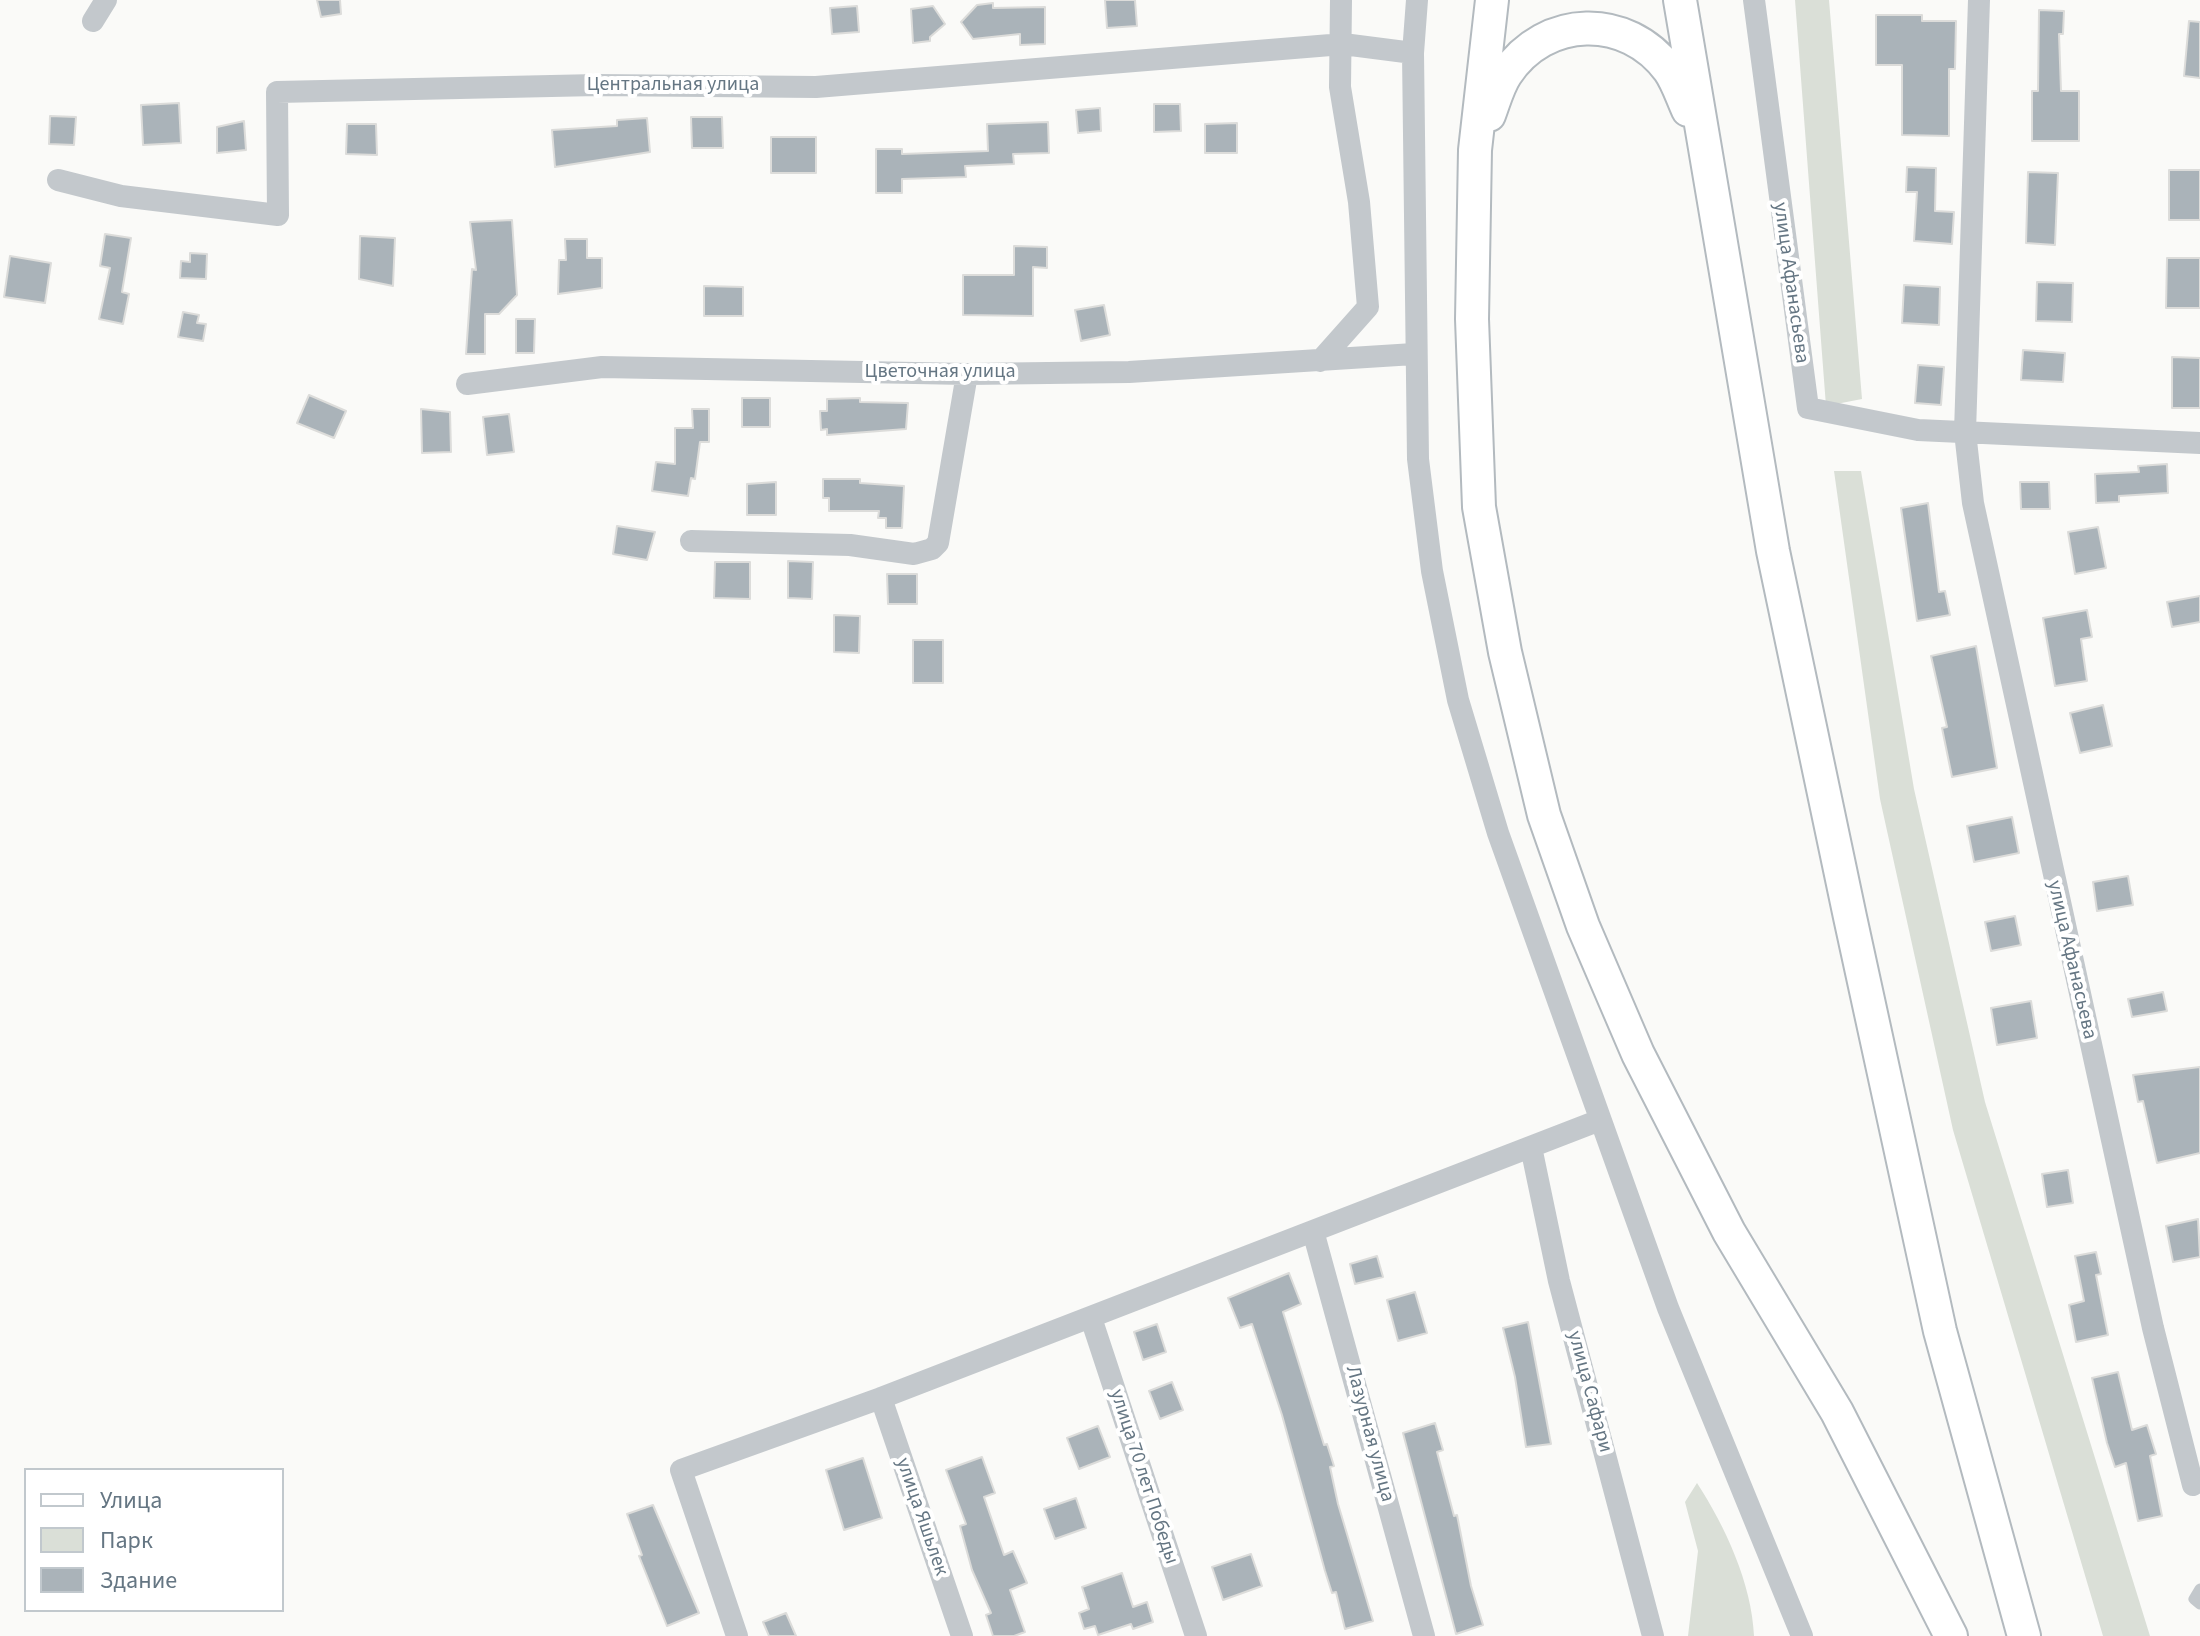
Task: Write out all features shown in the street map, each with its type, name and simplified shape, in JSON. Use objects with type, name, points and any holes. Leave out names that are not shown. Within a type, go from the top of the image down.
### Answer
[{"type":"main road","points":[[1492,0],[1475,150],[1472,319],[1479,507],[1505,652],[1544,815],[1583,926],[1638,1054],[1729,1232],[1837,1412],[1951,1636]]},
{"type":"main road","points":[[1680,0],[1773,551],[1853,932],[1940,1331],[2024,1636]]},
{"type":"main road","points":[[1475,150],[1505,75],[1532,46],[1564,30],[1592,26],[1624,34],[1653,53],[1671,72],[1706,149]]},
{"type":"street","points":[[93,21],[106,0]]},
{"type":"street","points":[[1320,361],[1368,307],[1359,202],[1340,87],[1343,44],[1341,0]]},
{"type":"street","points":[[1417,0],[1413,53],[1414,354],[1418,459],[1432,571],[1458,700],[1498,833],[1668,1308],[1802,1636]]},
{"type":"street","name":"улица Афанасьева","points":[[1754,0],[1808,408],[1918,430],[1965,432]]},
{"type":"street","name":"улица Афанасьева","points":[[1979,0],[1965,432],[1981,556],[2153,1328],[2193,1485]]},
{"type":"street","name":"Центральная улица","points":[[58,180],[121,196],[278,215],[277,92],[597,85],[816,87],[1343,44],[1413,53]]},
{"type":"street","name":"Цветочная улица","points":[[467,384],[602,367],[967,374],[1129,372],[1414,354]]},
{"type":"street","points":[[691,541],[850,545],[914,554],[932,549],[938,543],[967,374]]},
{"type":"street","points":[[1965,432],[2200,443]]},
{"type":"street","points":[[737,1636],[681,1470],[881,1398],[1600,1120]]},
{"type":"street","name":"улица Сафари","points":[[1531,1147],[1559,1281],[1653,1636]]},
{"type":"street","name":"Лазурная улица","points":[[1313,1231],[1424,1636]]},
{"type":"street","name":"улица 70 лет Победы","points":[[1091,1318],[1196,1636]]},
{"type":"street","name":"улица Яшьлек","points":[[881,1398],[962,1636]]},
{"type":"lane","points":[[2200,1589],[2194,1599],[2200,1604]]},
{"type":"green space","points":[[1795,0],[1829,0],[1862,399],[1826,406]]},
{"type":"green space","points":[[1834,471],[1861,471],[1914,789],[1985,1102],[2150,1636],[2103,1636],[1953,1130],[1880,799]]},
{"type":"green space","points":[[1697,1483],[1735,1556],[1748,1596],[1754,1636],[1688,1636],[1698,1551],[1685,1502]]},
{"type":"building","points":[[317,0],[340,0],[341,14],[321,17]]},
{"type":"building","points":[[1105,0],[1135,0],[1137,26],[1107,28]]},
{"type":"building","points":[[993,3],[993,8],[1045,7],[1045,44],[1020,45],[1020,34],[973,39],[961,22],[977,5]]},
{"type":"building","points":[[857,6],[859,32],[832,34],[830,8]]},
{"type":"building","points":[[933,6],[945,24],[930,37],[930,41],[913,43],[911,9]]},
{"type":"building","points":[[2039,10],[2064,11],[2063,34],[2059,34],[2061,91],[2079,91],[2079,141],[2032,141],[2032,91],[2038,91]]},
{"type":"building","points":[[1876,15],[1922,15],[1922,21],[1956,21],[1955,69],[1949,69],[1949,136],[1902,135],[1902,65],[1876,65]]},
{"type":"building","points":[[2189,21],[2200,22],[2200,78],[2184,76]]},
{"type":"building","points":[[179,103],[181,143],[143,145],[141,105]]},
{"type":"building","points":[[1154,104],[1180,104],[1181,131],[1154,132]]},
{"type":"building","points":[[1100,108],[1101,131],[1078,133],[1076,110]]},
{"type":"building","points":[[50,116],[76,117],[74,145],[49,144]]},
{"type":"building","points":[[691,117],[722,117],[723,148],[692,148]]},
{"type":"building","points":[[647,118],[650,152],[555,167],[552,130],[617,126],[617,120]]},
{"type":"building","points":[[244,121],[246,150],[217,153],[217,127]]},
{"type":"building","points":[[1048,122],[1049,153],[1013,154],[1014,164],[965,166],[966,177],[902,179],[902,193],[876,193],[876,149],[902,149],[902,154],[988,151],[987,124]]},
{"type":"building","points":[[1237,123],[1237,153],[1205,153],[1205,124]]},
{"type":"building","points":[[347,124],[376,124],[377,155],[346,154]]},
{"type":"building","points":[[771,137],[816,137],[816,173],[771,173]]},
{"type":"building","points":[[1907,167],[1936,168],[1935,211],[1954,212],[1952,244],[1914,241],[1917,192],[1906,192]]},
{"type":"building","points":[[2169,170],[2200,170],[2200,220],[2169,220]]},
{"type":"building","points":[[2028,172],[2058,173],[2055,245],[2026,243]]},
{"type":"building","points":[[512,220],[517,295],[499,314],[485,314],[485,354],[466,354],[472,269],[476,270],[470,222]]},
{"type":"building","points":[[105,234],[131,238],[122,292],[129,294],[123,324],[99,319],[110,268],[100,266]]},
{"type":"building","points":[[360,236],[395,238],[393,286],[359,279]]},
{"type":"building","points":[[565,239],[587,239],[587,258],[602,258],[602,288],[558,294],[559,260],[566,260]]},
{"type":"building","points":[[1014,246],[1047,247],[1047,268],[1033,267],[1033,316],[963,315],[963,275],[1014,275]]},
{"type":"building","points":[[190,253],[207,254],[206,279],[180,278],[181,261],[190,262]]},
{"type":"building","points":[[10,256],[51,263],[45,303],[4,297]]},
{"type":"building","points":[[2167,258],[2200,258],[2200,308],[2166,308]]},
{"type":"building","points":[[2037,282],[2073,283],[2072,322],[2036,321]]},
{"type":"building","points":[[1904,285],[1940,287],[1939,325],[1902,323]]},
{"type":"building","points":[[704,286],[743,287],[743,316],[704,316]]},
{"type":"building","points":[[1104,305],[1110,335],[1081,341],[1075,310]]},
{"type":"building","points":[[183,312],[199,315],[197,323],[206,324],[203,341],[178,337]]},
{"type":"building","points":[[516,319],[535,319],[534,353],[516,353]]},
{"type":"building","points":[[2023,350],[2065,353],[2063,382],[2021,380]]},
{"type":"building","points":[[2172,357],[2200,358],[2200,408],[2172,408]]},
{"type":"building","points":[[1918,365],[1944,367],[1941,405],[1915,403]]},
{"type":"building","points":[[309,395],[346,411],[334,438],[297,423]]},
{"type":"building","points":[[742,398],[770,398],[770,427],[742,427]]},
{"type":"building","points":[[860,398],[860,402],[908,403],[906,429],[827,435],[827,429],[821,430],[820,411],[827,411],[827,399]]},
{"type":"building","points":[[421,409],[450,412],[451,452],[422,453]]},
{"type":"building","points":[[692,409],[709,409],[709,442],[700,442],[695,479],[691,478],[688,496],[652,491],[656,462],[675,464],[675,428],[693,428]]},
{"type":"building","points":[[509,414],[514,452],[487,455],[483,417]]},
{"type":"building","points":[[2167,464],[2168,493],[2119,496],[2119,502],[2096,503],[2095,474],[2139,472],[2138,466]]},
{"type":"building","points":[[823,479],[860,479],[860,483],[904,486],[902,528],[886,528],[886,518],[878,518],[879,511],[829,511],[829,498],[823,498]]},
{"type":"building","points":[[776,482],[776,515],[747,515],[747,484]]},
{"type":"building","points":[[2020,482],[2049,482],[2050,509],[2021,509]]},
{"type":"building","points":[[1928,503],[1939,592],[1945,591],[1950,615],[1917,621],[1901,508]]},
{"type":"building","points":[[617,526],[655,532],[647,560],[613,554]]},
{"type":"building","points":[[2098,527],[2106,568],[2075,574],[2068,532]]},
{"type":"building","points":[[788,561],[813,562],[812,599],[788,598]]},
{"type":"building","points":[[715,562],[750,562],[750,599],[714,598]]},
{"type":"building","points":[[887,574],[917,574],[917,604],[888,604]]},
{"type":"building","points":[[2200,596],[2200,622],[2172,627],[2167,602]]},
{"type":"building","points":[[2087,610],[2092,637],[2081,639],[2087,681],[2055,686],[2043,618]]},
{"type":"building","points":[[834,615],[860,616],[859,653],[834,652]]},
{"type":"building","points":[[913,640],[943,640],[943,683],[913,683]]},
{"type":"building","points":[[1976,646],[1997,768],[1952,777],[1942,728],[1947,727],[1931,656]]},
{"type":"building","points":[[2103,705],[2112,746],[2080,753],[2070,713]]},
{"type":"building","points":[[2012,817],[2019,853],[1974,862],[1967,826]]},
{"type":"building","points":[[2128,876],[2133,905],[2097,911],[2093,882]]},
{"type":"building","points":[[2015,916],[2021,945],[1991,951],[1985,922]]},
{"type":"building","points":[[2163,992],[2167,1011],[2132,1017],[2128,999]]},
{"type":"building","points":[[2031,1001],[2037,1038],[1997,1045],[1991,1008]]},
{"type":"building","points":[[2200,1067],[2200,1153],[2157,1163],[2143,1101],[2138,1102],[2133,1075]]},
{"type":"building","points":[[2068,1170],[2073,1203],[2047,1207],[2042,1174]]},
{"type":"building","points":[[2198,1219],[2200,1257],[2173,1262],[2166,1226]]},
{"type":"building","points":[[2096,1252],[2101,1274],[2096,1275],[2108,1335],[2076,1342],[2069,1305],[2084,1301],[2075,1256]]},
{"type":"building","points":[[1377,1256],[1383,1277],[1355,1284],[1350,1264]]},
{"type":"building","points":[[1289,1273],[1301,1304],[1283,1312],[1324,1445],[1327,1444],[1334,1466],[1330,1467],[1338,1504],[1373,1621],[1345,1629],[1252,1324],[1240,1328],[1228,1298]]},
{"type":"building","points":[[1415,1292],[1427,1333],[1398,1341],[1387,1300]]},
{"type":"building","points":[[1528,1322],[1551,1444],[1526,1447],[1515,1377],[1503,1328]]},
{"type":"building","points":[[1157,1324],[1166,1352],[1143,1360],[1134,1332]]},
{"type":"building","points":[[2118,1372],[2132,1430],[2147,1425],[2156,1454],[2150,1456],[2162,1516],[2138,1521],[2126,1463],[2115,1467],[2107,1443],[2092,1378]]},
{"type":"building","points":[[1172,1382],[1183,1410],[1160,1419],[1149,1391]]},
{"type":"building","points":[[1435,1423],[1443,1450],[1437,1452],[1454,1516],[1457,1515],[1471,1586],[1483,1625],[1456,1634],[1403,1433]]},
{"type":"building","points":[[1098,1426],[1110,1457],[1079,1469],[1067,1438]]},
{"type":"building","points":[[982,1457],[995,1493],[984,1497],[1004,1555],[1013,1551],[1027,1583],[1010,1590],[1025,1632],[1014,1636],[993,1636],[986,1615],[991,1613],[972,1570],[960,1526],[966,1524],[946,1470]]},
{"type":"building","points":[[863,1458],[882,1518],[844,1530],[826,1470]]},
{"type":"building","points":[[1076,1498],[1086,1528],[1055,1539],[1044,1509]]},
{"type":"building","points":[[653,1505],[699,1613],[667,1626],[639,1556],[642,1555],[627,1514]]},
{"type":"building","points":[[1251,1554],[1262,1586],[1223,1600],[1212,1567]]},
{"type":"building","points":[[1122,1573],[1133,1607],[1147,1602],[1153,1622],[1133,1629],[1131,1624],[1098,1635],[1095,1626],[1084,1629],[1079,1613],[1089,1609],[1082,1587]]},
{"type":"building","points":[[786,1613],[796,1636],[769,1636],[763,1622]]}]
